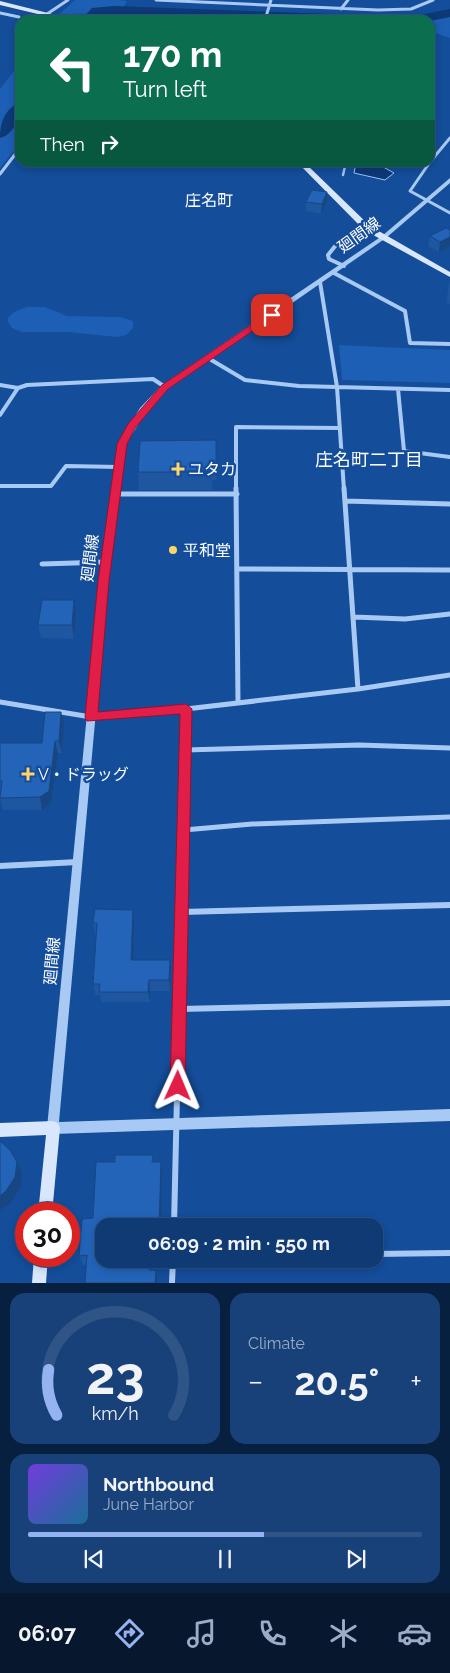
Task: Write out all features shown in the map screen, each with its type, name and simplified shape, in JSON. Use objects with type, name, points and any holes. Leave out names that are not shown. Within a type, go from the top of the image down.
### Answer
[{"type":"main road","points":[[1,4],[49,15]]},
{"type":"main road","points":[[305,167],[367,228],[450,275]]},
{"type":"main road","points":[[0,1130],[53,1128],[46,1202]]},
{"type":"main road","points":[[39,1283],[40,1267]]},
{"type":"street","points":[[49,15],[68,0]]},
{"type":"street","points":[[156,0],[341,9],[407,10],[433,0]]},
{"type":"street","points":[[267,15],[271,0]]},
{"type":"street","points":[[341,9],[348,0]]},
{"type":"street","points":[[0,13],[15,16]]},
{"type":"street","points":[[435,154],[450,138]]},
{"type":"street","points":[[0,174],[15,154]]},
{"type":"street","points":[[427,167],[410,191],[450,213]]},
{"type":"street","name":"廻間線","points":[[53,1128],[106,562],[122,444],[131,426],[165,387],[384,237],[450,180]]},
{"type":"street","points":[[344,266],[329,259],[328,255],[340,240],[360,232]]},
{"type":"street","points":[[334,273],[405,310],[410,343],[450,344]]},
{"type":"street","points":[[320,282],[332,343],[337,387],[358,689]]},
{"type":"street","points":[[208,358],[245,380],[299,386],[450,390]]},
{"type":"street","points":[[0,385],[18,388],[28,385],[153,379],[165,387]]},
{"type":"street","points":[[0,415],[18,388]]},
{"type":"street","points":[[398,389],[404,452],[450,457]]},
{"type":"street","points":[[238,703],[236,427],[340,428]]},
{"type":"street","points":[[0,486],[50,486],[66,466],[119,467]]},
{"type":"street","points":[[115,494],[237,494]]},
{"type":"street","points":[[345,501],[450,504]]},
{"type":"street","points":[[42,564],[106,562]]},
{"type":"street","points":[[238,569],[450,570]]},
{"type":"street","points":[[354,617],[405,619],[450,614]]},
{"type":"street","points":[[0,702],[91,717],[186,709],[358,689],[450,675]]},
{"type":"street","points":[[174,1218],[186,709]]},
{"type":"street","points":[[185,750],[359,745],[450,748]]},
{"type":"street","points":[[184,830],[252,824],[450,818]]},
{"type":"street","points":[[0,866],[78,862]]},
{"type":"street","points":[[182,912],[450,905]]},
{"type":"street","points":[[180,1009],[450,1002]]},
{"type":"street","points":[[53,1128],[450,1115]]},
{"type":"street","points":[[383,1254],[450,1253]]},
{"type":"street","points":[[172,1283],[173,1268]]},
{"type":"shaded area","points":[[75,0],[127,1],[120,15],[58,15]]},
{"type":"shaded area","points":[[450,15],[450,38],[435,33],[435,20]]},
{"type":"shaded area","points":[[15,70],[15,149],[0,168],[0,89]]},
{"type":"shaded area","points":[[355,167],[383,167],[394,173],[385,180],[354,173]]},
{"type":"shaded area","points":[[27,307],[45,307],[67,316],[120,317],[133,321],[133,328],[126,335],[118,337],[67,332],[22,332],[12,328],[7,320],[9,317]]},
{"type":"shaded area","points":[[339,345],[450,350],[450,383],[342,380]]},
{"type":"building","points":[[312,190],[327,192],[322,204],[306,202]]},
{"type":"building","points":[[446,228],[450,230],[450,237],[440,242],[430,236]]},
{"type":"building","points":[[216,440],[216,462],[212,462],[212,472],[138,472],[140,441]]},
{"type":"building","points":[[42,600],[74,600],[72,625],[38,625]]},
{"type":"building","name":"V・ドラッグ","points":[[45,712],[61,712],[59,741],[55,741],[49,791],[40,797],[0,798],[2,781],[0,781],[0,743],[42,743]]},
{"type":"building","points":[[95,909],[133,910],[131,960],[170,960],[169,980],[149,980],[148,992],[99,992],[100,984],[93,984],[97,923],[93,923]]},
{"type":"building","points":[[0,1141],[10,1150],[17,1162],[15,1177],[6,1191],[0,1196]]},
{"type":"building","points":[[115,1155],[153,1155],[152,1162],[161,1162],[159,1218],[95,1218],[95,1268],[149,1268],[149,1270],[156,1270],[155,1283],[85,1283],[87,1255],[80,1256],[82,1219],[93,1218],[96,1162],[115,1162]]},
{"type":"waterway","points":[[93,15],[97,11],[114,10],[250,15]]},
{"type":"waterway","points":[[435,16],[450,13]]},
{"type":"waterway","points":[[0,133],[15,114]]},
{"type":"waterway","points":[[343,175],[345,167]]},
{"type":"place","name":"ユタカ","points":[[178,469]]},
{"type":"place","name":"平和堂","points":[[173,550]]},
{"type":"place","name":"V・ドラッグ","points":[[28,774]]},
{"type":"district","name":"庄名町","points":[[209,200]]},
{"type":"district","name":"庄名町二丁目","points":[[369,459]]},
{"type":"route","points":[[178,1086],[186,709],[91,717],[104,581],[122,444],[131,426],[165,387],[272,315]]}]
